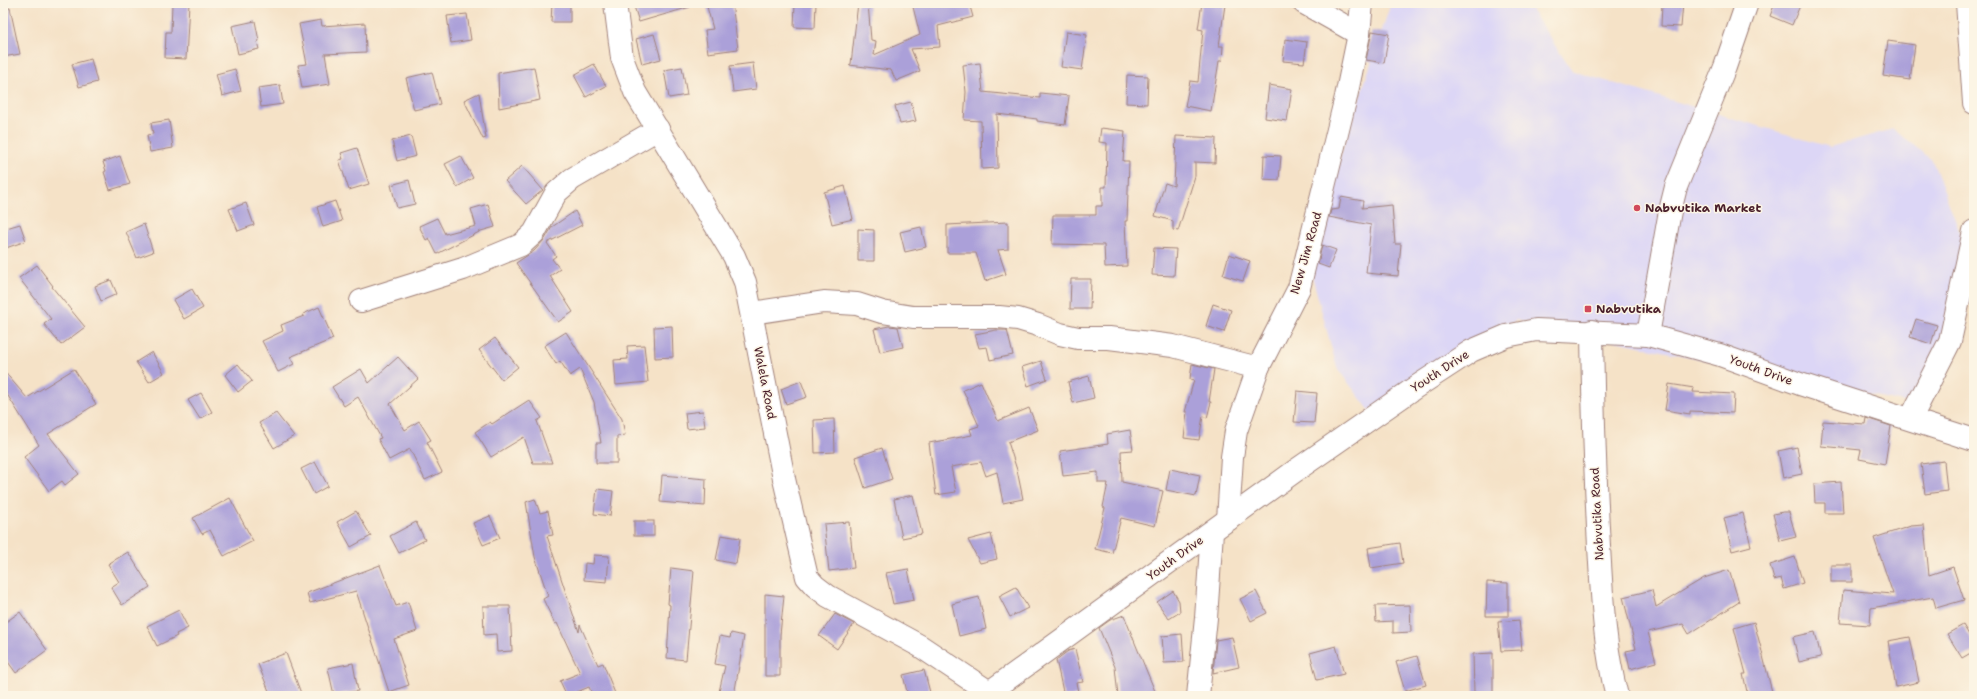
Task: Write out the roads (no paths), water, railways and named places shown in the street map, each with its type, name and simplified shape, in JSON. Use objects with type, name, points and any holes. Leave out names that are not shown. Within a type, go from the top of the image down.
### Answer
[{"type":"street","name":"Walela Road","points":[[615,3],[622,58],[635,92],[734,256],[745,282],[784,479],[807,577],[815,586],[828,596],[920,646],[986,694]]},
{"type":"street","points":[[1304,3],[1359,34]]},
{"type":"street","name":"New Jim Road","points":[[1198,696],[1206,618],[1236,430],[1258,368],[1299,288],[1346,97],[1359,34],[1362,3]]},
{"type":"street","points":[[1648,335],[1670,211],[1676,187],[1725,67],[1747,3]]},
{"type":"street","points":[[1967,3],[1974,103]]},
{"type":"street","points":[[361,301],[463,269],[521,245],[534,233],[556,193],[572,180],[658,129]]},
{"type":"street","points":[[1911,418],[1950,342],[1974,231]]},
{"type":"street","points":[[752,313],[824,302],[857,304],[882,312],[913,317],[998,317],[1018,319],[1060,334],[1078,338],[1109,338],[1172,346],[1258,368]]},
{"type":"street","name":"Youth Drive","points":[[986,694],[1301,467],[1471,351],[1506,336],[1536,330],[1592,331],[1648,335],[1720,355],[1800,384],[1911,418],[1974,440]]},
{"type":"street","name":"Nabvutika Road","points":[[1592,331],[1595,480],[1603,626],[1610,670],[1617,696]]},
{"type":"place","name":"Nabvutika Market","points":[[1637,208]]},
{"type":"place","name":"Nabvutika","points":[[1588,309]]}]
